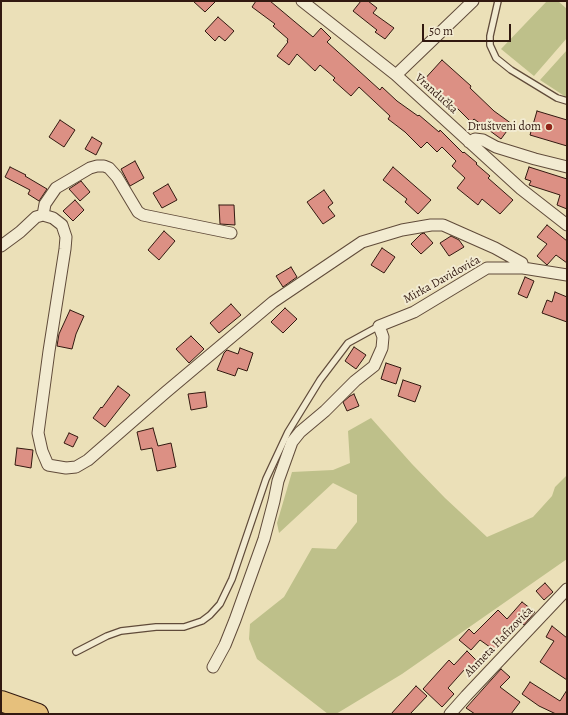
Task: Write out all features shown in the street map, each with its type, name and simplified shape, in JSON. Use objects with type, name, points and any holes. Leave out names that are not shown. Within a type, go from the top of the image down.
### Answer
[{"type":"highway","points":[[1,701],[38,714]]},
{"type":"street","name":"Vrandučka","points":[[302,1],[396,75],[521,189],[567,225]]},
{"type":"street","points":[[396,75],[473,1]]},
{"type":"street","points":[[469,142],[475,139],[483,140],[496,147],[567,167]]},
{"type":"street","points":[[43,215],[45,204],[56,188],[90,168],[104,166],[109,168],[117,177],[138,212],[143,215],[231,233]]},
{"type":"street","points":[[1,246],[20,232],[36,217],[43,215],[53,218],[62,225],[66,237],[38,433],[42,451],[48,465],[66,468],[76,467],[88,460],[273,302],[362,242],[402,230],[431,225],[443,225],[501,251],[522,263],[523,268]]},
{"type":"street","name":"Mirka Davidovića","points":[[379,326],[414,312],[487,268],[523,268],[567,275]]},
{"type":"street","points":[[213,667],[225,645],[235,620],[264,538],[278,481],[292,442],[300,432],[325,411],[355,381],[374,366],[382,348],[383,337],[379,326]]},
{"type":"street","name":"Ahmeta Hafizovića","points":[[450,714],[567,589]]},
{"type":"lane","points":[[498,1],[490,36],[490,45],[496,58],[511,70],[557,98],[567,102]]},
{"type":"lane","points":[[76,652],[107,636],[121,631],[156,627],[184,627],[202,621],[210,615],[220,604],[232,579],[266,479],[288,432],[320,380],[348,343],[379,326]]},
{"type":"green space","points":[[547,1],[558,1],[567,9],[567,38],[534,76],[501,49]]},
{"type":"green space","points":[[567,50],[567,96],[566,97],[540,80]]},
{"type":"green space","points":[[371,418],[445,498],[487,537],[533,517],[552,496],[555,487],[567,475],[567,559],[402,674],[336,714],[328,714],[257,659],[249,639],[250,624],[284,597],[312,548],[336,549],[357,522],[357,495],[333,483],[279,533],[277,523],[292,472],[333,470],[350,463],[348,431]]},
{"type":"building","points":[[193,1],[216,1],[205,12]]},
{"type":"building","points":[[256,1],[270,1],[313,37],[321,28],[331,38],[327,42],[380,90],[382,87],[397,101],[418,116],[419,115],[439,132],[440,130],[463,153],[464,152],[477,163],[476,164],[490,176],[488,178],[513,200],[500,214],[482,199],[478,205],[457,188],[465,178],[452,166],[456,161],[442,147],[437,152],[427,142],[421,148],[405,132],[388,119],[390,116],[359,87],[351,96],[333,80],[335,78],[320,65],[315,71],[297,54],[289,65],[277,56],[288,42],[288,39],[273,26],[275,24],[252,7]]},
{"type":"building","points":[[361,1],[368,1],[377,8],[373,13],[394,28],[385,39],[375,32],[377,30],[353,11]]},
{"type":"building","points":[[218,17],[234,31],[225,41],[219,36],[215,41],[205,31]]},
{"type":"building","points":[[442,60],[471,86],[470,88],[494,111],[512,124],[501,139],[474,119],[471,122],[454,105],[451,108],[422,82]]},
{"type":"building","name":"Društveni dom","points":[[537,111],[567,120],[567,146],[530,135]]},
{"type":"building","points":[[60,120],[75,130],[64,147],[49,137]]},
{"type":"building","points":[[92,137],[102,143],[96,155],[85,149]]},
{"type":"building","points":[[135,161],[144,178],[130,186],[121,169]]},
{"type":"building","points":[[10,167],[26,175],[25,176],[47,189],[39,201],[28,194],[30,190],[5,177]]},
{"type":"building","points":[[393,167],[431,200],[418,214],[405,202],[407,199],[383,180]]},
{"type":"building","points":[[529,167],[567,179],[567,209],[557,205],[560,195],[529,185],[531,181],[525,179]]},
{"type":"building","points":[[81,181],[90,192],[80,201],[69,189]]},
{"type":"building","points":[[168,184],[177,200],[162,208],[153,193]]},
{"type":"building","points":[[324,190],[333,203],[328,207],[335,216],[323,224],[307,202]]},
{"type":"building","points":[[75,200],[84,210],[73,221],[63,211]]},
{"type":"building","points":[[219,205],[234,205],[235,225],[220,224]]},
{"type":"building","points":[[547,225],[567,241],[567,263],[556,255],[547,265],[537,256],[547,244],[537,237]]},
{"type":"building","points":[[164,231],[175,241],[159,260],[148,250]]},
{"type":"building","points":[[424,233],[433,243],[421,254],[411,244]]},
{"type":"building","points":[[451,236],[459,240],[464,247],[449,256],[440,243]]},
{"type":"building","points":[[382,248],[395,257],[384,273],[371,265]]},
{"type":"building","points":[[291,267],[297,277],[283,287],[276,276]]},
{"type":"building","points":[[525,277],[534,281],[527,298],[518,294]]},
{"type":"building","points":[[555,292],[567,297],[567,322],[542,313],[547,300],[552,302]]},
{"type":"building","points":[[231,304],[241,315],[219,333],[210,323]]},
{"type":"building","points":[[285,308],[297,319],[283,333],[271,322]]},
{"type":"building","points":[[70,310],[84,316],[76,334],[72,349],[57,346],[59,334]]},
{"type":"building","points":[[191,336],[204,349],[189,363],[176,349]]},
{"type":"building","points":[[354,347],[366,355],[356,369],[345,361]]},
{"type":"building","points":[[240,348],[253,353],[247,371],[238,368],[235,376],[217,370],[224,353],[227,350],[238,354]]},
{"type":"building","points":[[386,363],[401,368],[396,384],[381,379]]},
{"type":"building","points":[[403,380],[421,386],[415,402],[398,396]]},
{"type":"building","points":[[118,386],[130,395],[105,427],[93,418]]},
{"type":"building","points":[[205,392],[207,407],[191,410],[188,394]]},
{"type":"building","points":[[354,394],[359,406],[347,411],[343,402]]},
{"type":"building","points":[[153,428],[158,446],[171,443],[176,467],[157,471],[152,448],[141,450],[137,432]]},
{"type":"building","points":[[69,433],[78,437],[73,447],[64,443]]},
{"type":"building","points":[[17,448],[33,450],[31,468],[15,465]]},
{"type":"building","points":[[545,583],[553,592],[544,600],[536,591]]},
{"type":"building","points":[[522,602],[535,612],[524,625],[521,623],[494,650],[480,640],[471,650],[459,640],[469,629],[474,634],[498,610],[507,619]]},
{"type":"building","points":[[552,626],[567,638],[567,680],[540,662],[554,641],[546,637]]},
{"type":"building","points":[[467,651],[481,665],[472,675],[465,669],[448,688],[454,694],[442,707],[423,689],[449,660],[454,665]]},
{"type":"building","points":[[501,669],[510,677],[500,687],[520,702],[511,714],[475,714],[466,708]]},
{"type":"building","points":[[530,682],[560,701],[567,690],[567,714],[556,714],[539,706],[522,694]]},
{"type":"building","points":[[416,686],[427,696],[410,714],[391,714]]},
{"type":"place","name":"Društveni dom","points":[[549,127]]}]
